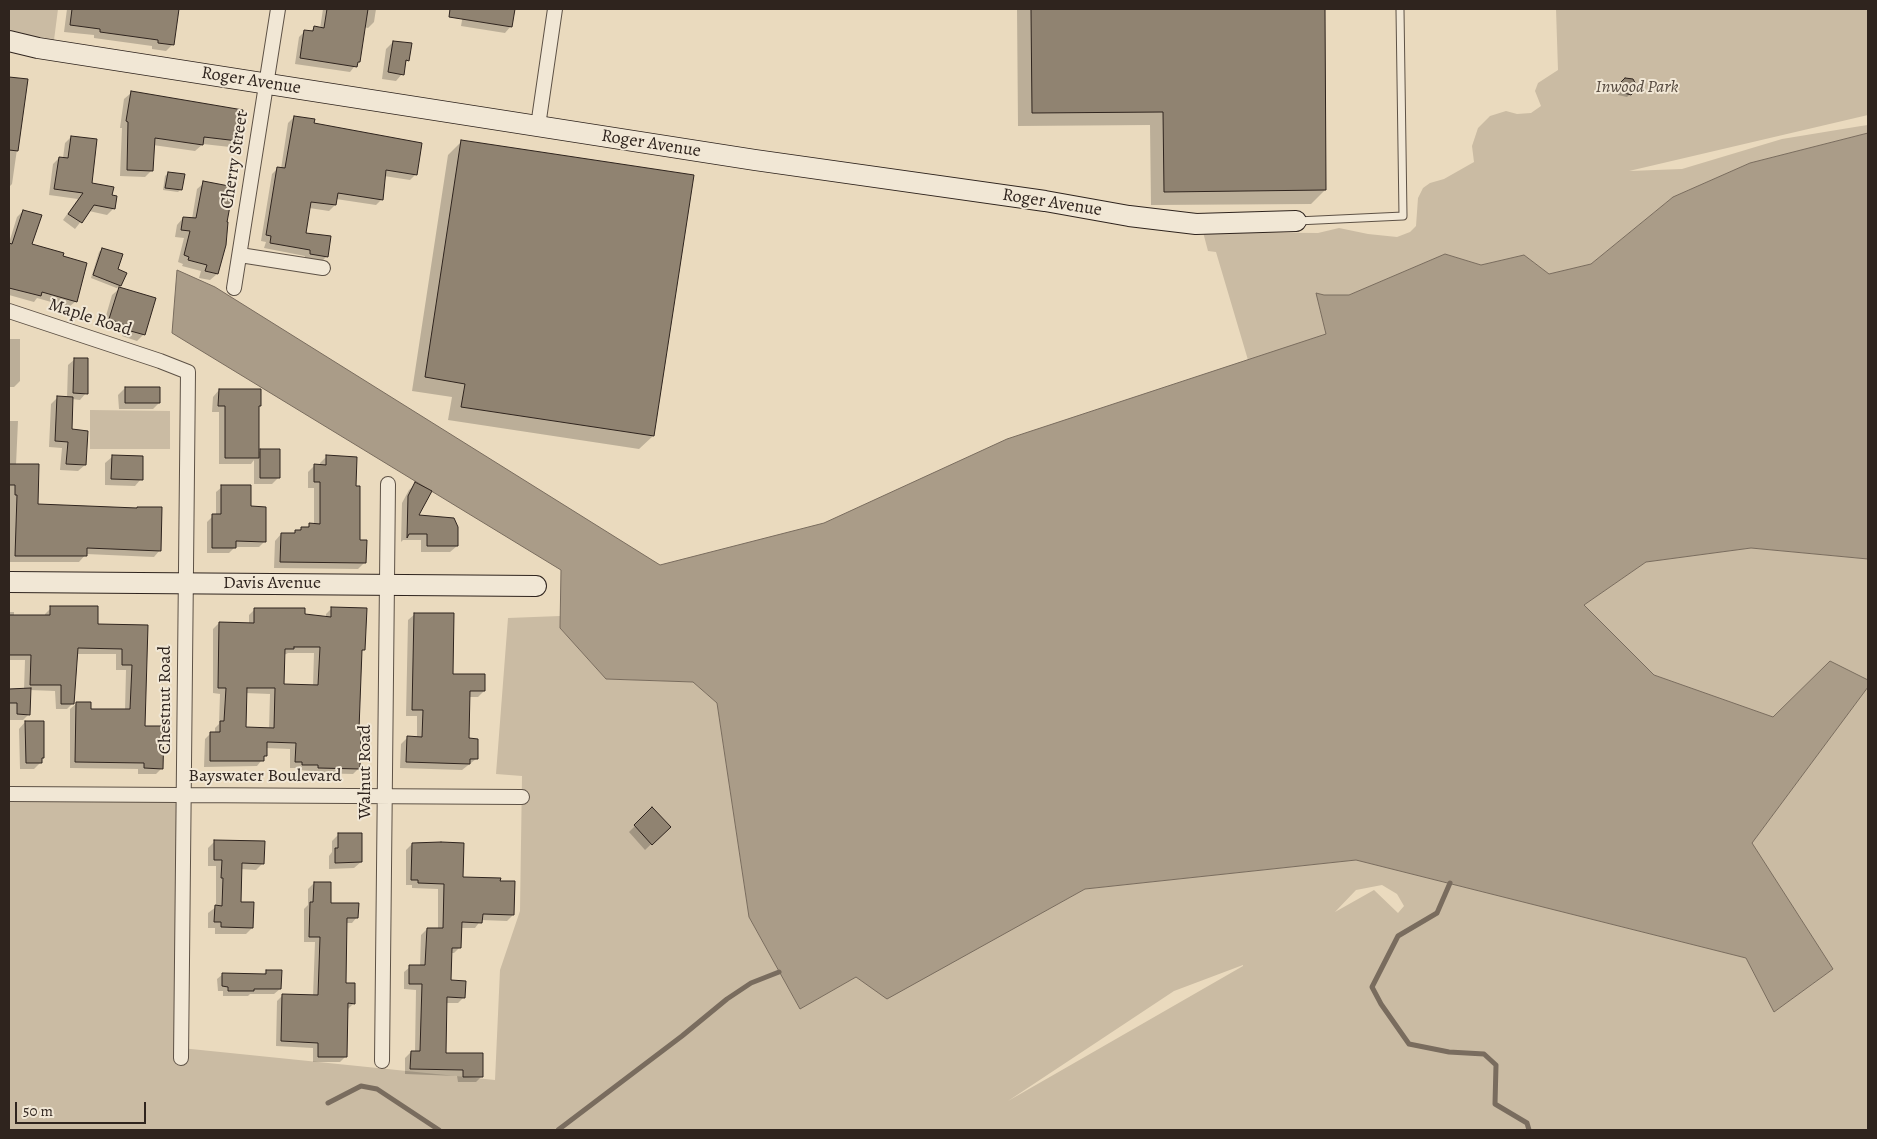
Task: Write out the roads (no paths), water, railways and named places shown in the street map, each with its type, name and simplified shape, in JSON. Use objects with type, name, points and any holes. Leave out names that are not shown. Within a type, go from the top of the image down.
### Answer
[{"type":"street","name":"Cherry Street","points":[[234,288],[278,9]]},
{"type":"street","points":[[538,126],[555,9]]},
{"type":"street","name":"Roger Avenue","points":[[9,41],[38,48],[266,84],[754,160],[1045,201],[1129,216],[1196,224],[1296,221]]},
{"type":"street","points":[[240,255],[323,268]]},
{"type":"street","name":"Maple Road","points":[[9,312],[160,361]]},
{"type":"street","name":"Chestnut Road","points":[[160,361],[188,372],[181,1058]]},
{"type":"street","name":"Walnut Road","points":[[382,1061],[388,484]]},
{"type":"street","name":"Davis Avenue","points":[[9,582],[536,586]]},
{"type":"street","name":"Bayswater Boulevard","points":[[9,794],[522,797]]},
{"type":"lane","points":[[1296,221],[1403,216],[1400,10]]},
{"type":"waterway","points":[[1450,883],[1437,913],[1398,936],[1372,987],[1381,1004],[1409,1044],[1449,1052],[1484,1054],[1496,1065],[1495,1104],[1527,1123],[1529,1130]]},
{"type":"waterway","points":[[558,1130],[682,1036],[727,999],[751,983],[779,972]]},
{"type":"waterway","points":[[328,1103],[361,1086],[377,1089],[439,1130]]},
{"type":"park label","name":"Inwood Park","points":[[1637,88]]}]
